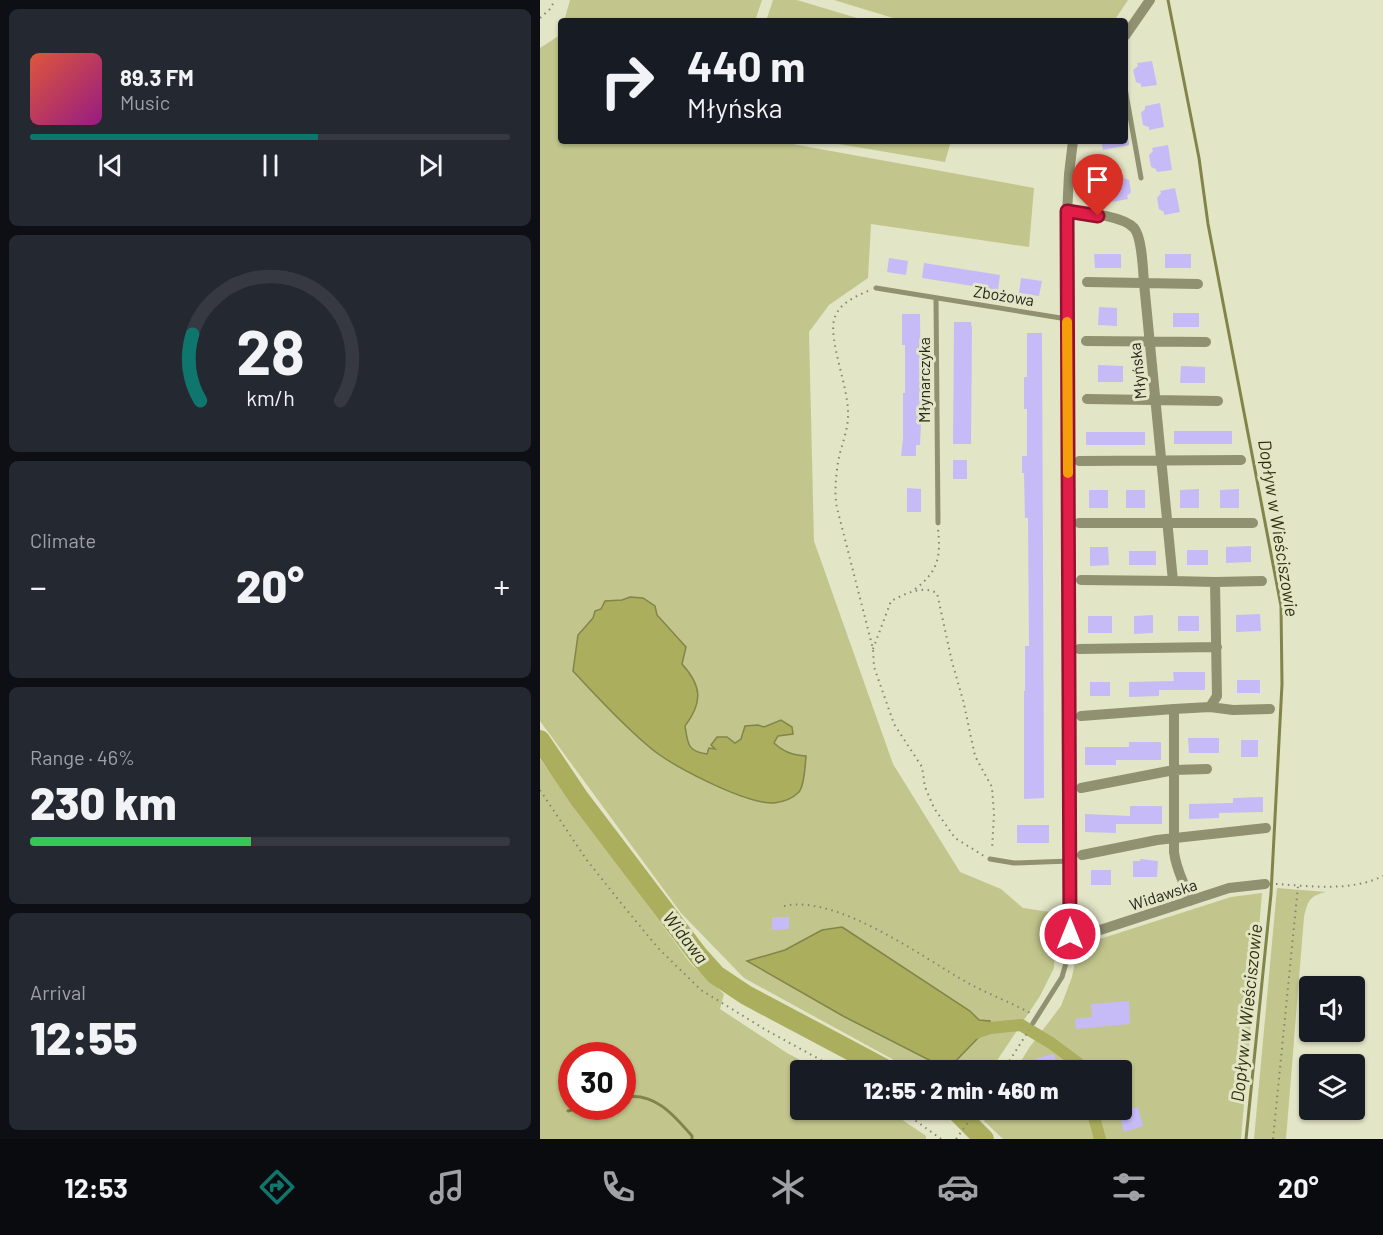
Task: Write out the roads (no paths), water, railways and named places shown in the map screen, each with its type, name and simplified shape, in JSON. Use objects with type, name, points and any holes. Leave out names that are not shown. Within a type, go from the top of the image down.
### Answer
[{"type":"street","points":[[1128,32],[1150,0]]},
{"type":"street","points":[[1070,934],[1067,211],[1073,144]]},
{"type":"street","name":"Młyńska","points":[[1067,211],[1111,218],[1135,229],[1139,240],[1173,581]]},
{"type":"street","points":[[1087,282],[1198,284]]},
{"type":"street","points":[[1086,341],[1206,342]]},
{"type":"street","points":[[1087,399],[1218,401]]},
{"type":"street","points":[[1079,461],[1241,460]]},
{"type":"street","points":[[1079,523],[1252,523]]},
{"type":"street","points":[[1081,580],[1262,581]]},
{"type":"street","points":[[1210,707],[1217,696],[1215,582]]},
{"type":"street","points":[[1079,649],[1217,646]]},
{"type":"street","points":[[1081,716],[1210,707],[1233,710],[1270,709]]},
{"type":"street","points":[[1174,709],[1173,838],[1175,861],[1190,901]]},
{"type":"street","points":[[1081,788],[1174,770],[1207,768]]},
{"type":"street","points":[[1083,855],[1157,840],[1266,828]]},
{"type":"street","name":"Widawska","points":[[1070,934],[1097,931],[1229,888],[1265,884]]},
{"type":"lane","points":[[1128,105],[1141,178]]},
{"type":"lane","points":[[876,288],[936,298]]},
{"type":"lane","name":"Zbożowa","points":[[936,298],[1067,319]]},
{"type":"lane","name":"Młynarczyka","points":[[936,298],[938,523]]},
{"type":"lane","points":[[990,859],[1014,863],[1070,861]]},
{"type":"lane","points":[[1033,1023],[1062,977],[1068,956],[1070,934]]},
{"type":"waterway","name":"Dopływ w Wieściszowie","points":[[1168,0],[1281,606],[1282,684],[1271,894],[1246,1139]]},
{"type":"waterway","name":"Widawa","points":[[540,740],[579,798],[698,955],[716,975],[746,995],[868,1060]]},
{"type":"waterway","points":[[975,1033],[990,1028],[1021,1025],[1074,1060]]},
{"type":"waterway","points":[[636,1097],[662,1106],[678,1120],[692,1139]]},
{"type":"waterway","name":"Widawa","points":[[965,1120],[984,1139]]},
{"type":"waterway","points":[[1095,1120],[1100,1139]]}]
